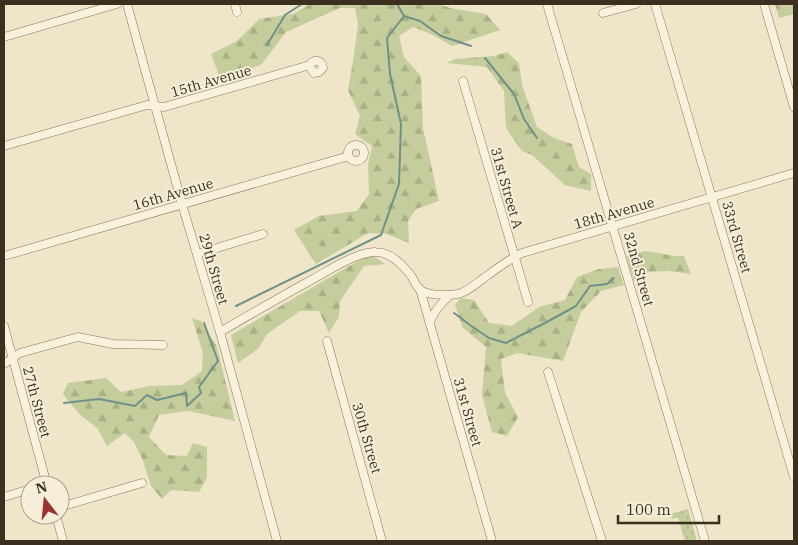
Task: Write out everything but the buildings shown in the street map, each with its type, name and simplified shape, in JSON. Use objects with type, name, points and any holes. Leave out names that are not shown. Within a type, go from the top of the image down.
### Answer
[{"type":"street","points":[[4,36],[117,4]]},
{"type":"street","name":"29th Street","points":[[127,4],[277,541]]},
{"type":"street","points":[[235,4],[236,12]]},
{"type":"street","name":"32nd Street","points":[[547,4],[705,541]]},
{"type":"street","points":[[603,13],[636,4]]},
{"type":"street","name":"33rd Street","points":[[655,4],[794,477]]},
{"type":"street","points":[[764,4],[792,92],[794,107]]},
{"type":"street","name":"15th Avenue","points":[[4,146],[147,105],[164,107],[310,65]]},
{"type":"street","name":"31st Street A","points":[[463,81],[528,302]]},
{"type":"street","name":"16th Avenue","points":[[4,256],[349,156]]},
{"type":"street","name":"18th Avenue","points":[[430,321],[434,311],[450,296],[463,292],[522,253],[794,173]]},
{"type":"street","points":[[197,254],[263,234]]},
{"type":"street","points":[[220,332],[329,270],[367,253],[387,254],[406,269],[420,289],[450,296]]},
{"type":"street","name":"31st Street","points":[[420,289],[492,541]]},
{"type":"street","name":"27th Street","points":[[4,326],[43,475]]},
{"type":"street","points":[[4,364],[20,353],[78,337],[113,344],[162,346]]},
{"type":"street","name":"30th Street","points":[[327,341],[382,541]]},
{"type":"street","points":[[548,372],[602,541]]},
{"type":"street","points":[[70,504],[142,483]]},
{"type":"street","points":[[4,497],[20,492]]},
{"type":"street","points":[[59,525],[63,541]]},
{"type":"green space","points":[[310,4],[438,4],[486,14],[500,30],[452,46],[433,35],[413,27],[399,36],[404,57],[421,76],[423,128],[439,201],[416,209],[408,221],[409,243],[387,234],[368,233],[316,264],[294,230],[319,216],[357,211],[369,194],[368,165],[372,146],[355,134],[360,116],[348,90],[358,25],[355,8],[340,8],[286,32],[261,65],[220,78],[211,54],[237,41],[259,19],[293,14]]},
{"type":"green space","points":[[775,4],[794,4],[794,14],[779,18]]},
{"type":"green space","points":[[507,52],[519,63],[522,85],[537,127],[554,138],[572,144],[579,167],[591,174],[591,191],[565,185],[532,155],[522,151],[506,128],[504,91],[487,67],[447,63],[455,59],[494,56]]},
{"type":"green space","points":[[646,251],[684,256],[691,274],[668,271],[643,272],[634,281],[626,256]]},
{"type":"green space","points":[[373,256],[385,264],[364,266],[340,301],[339,317],[329,333],[319,311],[300,311],[267,334],[259,348],[238,363],[231,335],[363,258]]},
{"type":"green space","points":[[618,267],[624,285],[601,291],[581,312],[563,361],[517,353],[501,359],[505,393],[518,417],[507,436],[492,432],[482,395],[486,347],[463,328],[455,305],[460,298],[474,300],[489,323],[512,326],[539,307],[565,300],[577,277],[599,269]]},
{"type":"green space","points":[[192,318],[201,321],[217,347],[235,421],[188,411],[159,415],[149,437],[166,455],[187,456],[193,443],[207,447],[207,478],[199,492],[171,490],[162,499],[151,486],[143,461],[134,442],[125,433],[107,446],[97,428],[79,414],[63,394],[68,383],[106,378],[121,392],[149,386],[182,385],[202,371],[203,353]]},
{"type":"green space","points":[[688,509],[697,541],[685,541],[678,517],[672,519],[670,514]]},
{"type":"waterway","points":[[267,45],[285,15],[302,4]]},
{"type":"waterway","points":[[236,306],[381,235],[399,184],[401,124],[390,74],[387,38],[404,16],[397,4]]},
{"type":"waterway","points":[[404,16],[420,21],[441,36],[471,46]]},
{"type":"waterway","points":[[485,58],[514,94],[524,119],[537,138]]},
{"type":"waterway","points":[[454,313],[489,338],[506,343],[576,306],[590,286],[607,284],[614,278]]},
{"type":"waterway","points":[[64,403],[99,399],[135,406],[147,395],[157,400],[186,393],[187,406],[201,393],[199,387],[218,361],[204,323]]}]
